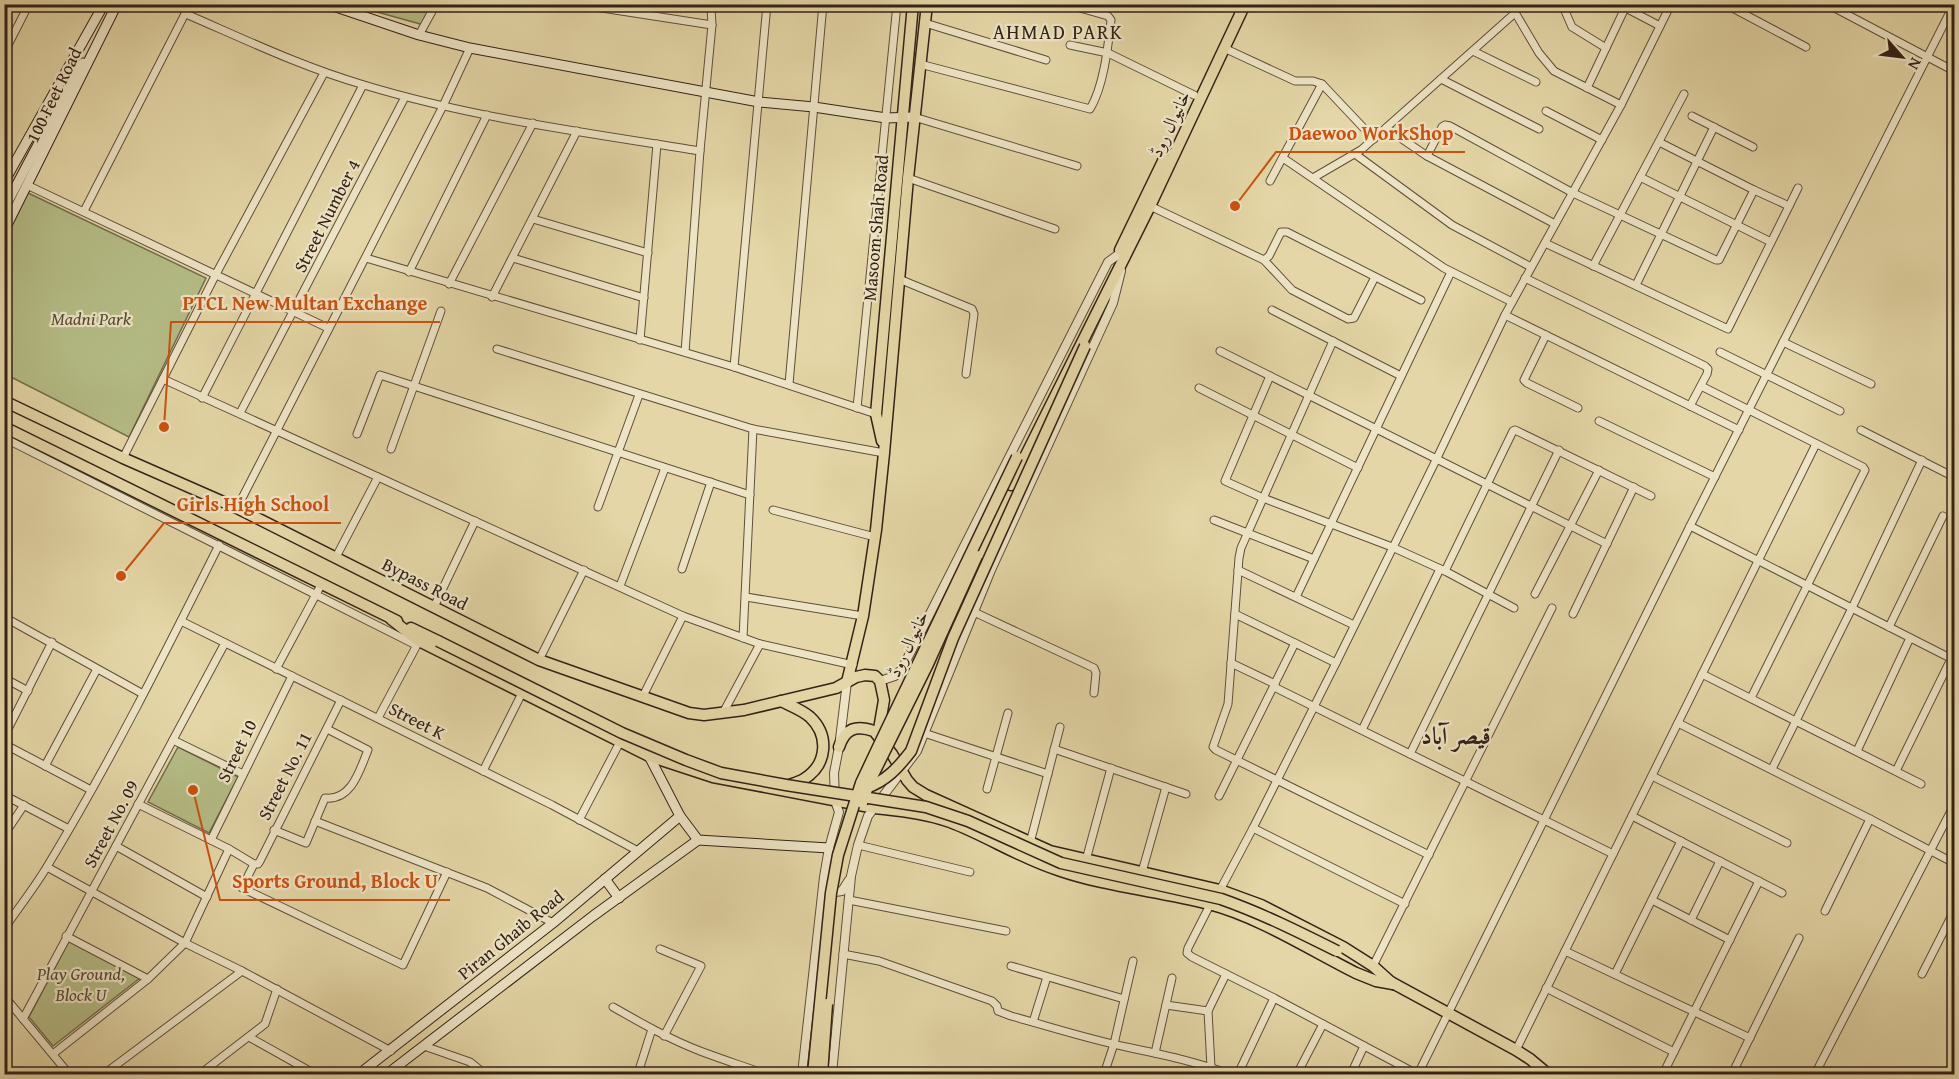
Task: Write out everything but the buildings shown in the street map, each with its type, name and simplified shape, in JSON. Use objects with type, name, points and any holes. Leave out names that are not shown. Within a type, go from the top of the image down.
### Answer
[{"type":"main road","name":"100 Feet Road","points":[[4,182],[104,4]]},
{"type":"main road","name":"100 Feet Road","points":[[4,231],[117,4]]},
{"type":"main road","name":"Masoom Shah Road","points":[[885,453],[876,414],[913,4]]},
{"type":"main road","name":"Masoom Shah Road","points":[[848,682],[863,616],[885,453],[908,178],[927,4]]},
{"type":"main road","name":"خانیوال روڈ","points":[[822,1074],[836,908],[843,863],[848,841],[870,781],[928,664],[1011,485],[1108,291],[1194,95],[1237,4]]},
{"type":"main road","name":"خانیوال روڈ","points":[[813,1074],[831,893],[838,855],[861,783],[1017,457],[1150,206],[1245,4]]},
{"type":"main road","points":[[333,6],[419,35],[470,48],[759,102],[814,107],[886,118],[914,117]]},
{"type":"main road","points":[[73,78],[92,26]]},
{"type":"main road","points":[[4,209],[73,78],[102,34]]},
{"type":"main road","points":[[824,792],[862,789],[877,784],[899,766],[911,751],[953,638],[1108,291]]},
{"type":"main road","name":"Bypass Road","points":[[4,401],[123,458],[237,508],[539,660],[689,713],[723,714],[836,688],[865,675],[875,676],[880,681]]},
{"type":"main road","points":[[4,427],[319,590],[391,619],[622,733],[686,760],[721,772],[824,792],[905,803],[946,813],[1061,863],[1237,905],[1277,921],[1337,951],[1516,1050],[1548,1074]]},
{"type":"main road","points":[[391,619],[418,643],[649,756],[713,777],[875,808],[907,811],[950,822],[1025,857],[1074,875],[1120,887],[1210,904],[1269,928],[1356,974],[1393,984]]},
{"type":"main road","points":[[878,735],[884,700],[880,681]]},
{"type":"main road","points":[[778,789],[806,778],[820,759],[824,748],[823,736],[819,727],[809,716],[780,701]]},
{"type":"main road","points":[[839,747],[842,738],[854,728],[874,731],[913,787],[926,795],[1050,851],[1220,890],[1275,911],[1343,947],[1373,966],[1393,984]]},
{"type":"main road","points":[[649,756],[680,816],[698,840],[829,848]]},
{"type":"main road","name":"Piran Ghaib Road","points":[[359,1074],[503,963],[680,816]]},
{"type":"main road","name":"Piran Ghaib Road","points":[[387,1074],[698,840]]},
{"type":"main road","points":[[605,879],[619,898]]},
{"type":"main road","points":[[503,963],[513,977]]},
{"type":"main road","points":[[411,1035],[422,1047]]},
{"type":"street","points":[[4,53],[29,4]]},
{"type":"street","points":[[84,211],[190,4]]},
{"type":"street","points":[[419,35],[436,4]]},
{"type":"street","points":[[576,4],[617,8],[712,25]]},
{"type":"street","points":[[734,367],[767,4]]},
{"type":"street","points":[[789,384],[823,4]]},
{"type":"street","points":[[857,408],[897,4]]},
{"type":"street","points":[[1510,4],[1539,53],[1554,71],[1622,105]]},
{"type":"street","points":[[1562,4],[1572,27],[1606,48]]},
{"type":"street","points":[[1671,4],[1622,105],[1505,315],[1336,663],[1253,828],[1188,948],[1187,953],[1192,957],[1364,1046],[1402,1071],[1417,1074],[1690,526],[1954,4]]},
{"type":"street","points":[[1725,4],[1806,47]]},
{"type":"street","points":[[1827,4],[1954,71]]},
{"type":"street","points":[[920,64],[1090,109],[1108,53],[1110,17],[1070,5]]},
{"type":"street","points":[[686,352],[700,151],[712,25],[710,6]]},
{"type":"street","points":[[1587,88],[1606,48],[1621,6],[1659,26]]},
{"type":"street","points":[[1312,178],[1355,154],[1374,139],[1515,13]]},
{"type":"street","points":[[186,14],[324,73],[405,97],[487,115],[700,151]]},
{"type":"street","points":[[925,23],[1046,60]]},
{"type":"street","points":[[1070,45],[1108,53],[1194,95]]},
{"type":"street","points":[[237,508],[443,106],[470,48]]},
{"type":"street","points":[[1224,48],[1295,81],[1313,81],[1322,84],[1374,139]]},
{"type":"street","points":[[1473,51],[1536,82]]},
{"type":"street","points":[[123,458],[216,274],[324,73]]},
{"type":"street","points":[[1441,79],[1539,129]]},
{"type":"street","points":[[1270,181],[1322,84]]},
{"type":"street","points":[[202,398],[363,85]]},
{"type":"street","points":[[1593,266],[1684,94]]},
{"type":"street","name":"Street Number 4","points":[[240,413],[405,97]]},
{"type":"street","points":[[1546,111],[1602,140]]},
{"type":"street","points":[[409,272],[487,115]]},
{"type":"street","points":[[1692,116],[1753,147]]},
{"type":"street","points":[[914,117],[1077,166]]},
{"type":"street","points":[[449,284],[533,123]]},
{"type":"street","points":[[1427,156],[1442,127],[1450,126],[1573,193],[1716,260],[1719,260],[1754,190]]},
{"type":"street","points":[[1636,285],[1714,127]]},
{"type":"street","points":[[1386,128],[1427,156],[1556,224]]},
{"type":"street","points":[[492,297],[577,131]]},
{"type":"street","points":[[1659,142],[1789,206]]},
{"type":"street","points":[[640,340],[657,144]]},
{"type":"street","points":[[1355,154],[1452,225],[1532,267]]},
{"type":"street","points":[[1283,158],[1451,272],[1512,302]]},
{"type":"street","points":[[1640,177],[1771,242]]},
{"type":"street","points":[[908,178],[1055,229]]},
{"type":"street","points":[[28,186],[328,328]]},
{"type":"street","points":[[1545,243],[1728,328],[1797,188]]},
{"type":"street","points":[[1150,206],[1264,260],[1299,294],[1348,319],[1354,318],[1375,277]]},
{"type":"street","points":[[533,219],[648,253]]},
{"type":"street","points":[[1264,260],[1269,256],[1281,232],[1284,231],[1421,300]]},
{"type":"street","points":[[880,681],[895,676],[902,669],[1108,262],[1122,256]]},
{"type":"street","name":"خانیوال روڈ","points":[[832,1074],[852,876],[863,826],[917,751],[1000,548],[1113,303],[1122,256]]},
{"type":"street","points":[[366,258],[492,297],[686,352],[876,414]]},
{"type":"street","points":[[513,258],[644,298]]},
{"type":"street","points":[[1296,597],[1451,272]]},
{"type":"street","points":[[1525,278],[1705,366],[1708,369],[1707,374],[1690,406]]},
{"type":"street","points":[[899,279],[972,309],[974,314],[966,374]]},
{"type":"street","points":[[1272,310],[1401,376]]},
{"type":"street","points":[[391,449],[441,311]]},
{"type":"street","points":[[1505,315],[1739,430]]},
{"type":"street","points":[[1546,335],[1524,380],[1578,408]]},
{"type":"street","points":[[1333,341],[1241,548],[1228,704],[1214,747],[1429,855]]},
{"type":"street","points":[[1783,342],[1871,384]]},
{"type":"street","points":[[497,349],[753,429],[885,453]]},
{"type":"street","points":[[1220,351],[1607,544]]},
{"type":"street","points":[[1720,352],[1840,411]]},
{"type":"street","points":[[357,434],[380,375],[750,495]]},
{"type":"street","points":[[1270,376],[1225,481],[1443,570],[1514,608]]},
{"type":"street","points":[[163,379],[683,616],[760,644],[853,665]]},
{"type":"street","points":[[1701,386],[1865,470],[1751,698]]},
{"type":"street","points":[[1198,388],[1358,468]]},
{"type":"street","points":[[598,507],[639,395]]},
{"type":"street","points":[[1599,421],[1715,477]]},
{"type":"street","points":[[743,638],[753,429]]},
{"type":"street","points":[[1861,430],[1954,477]]},
{"type":"street","points":[[1362,730],[1513,431],[1519,431],[1652,496]]},
{"type":"street","points":[[4,438],[219,545],[319,590],[418,643],[378,718]]},
{"type":"street","points":[[1516,1050],[1816,444]]},
{"type":"street","points":[[1410,754],[1559,450]]},
{"type":"street","points":[[1772,769],[1922,460]]},
{"type":"street","points":[[620,586],[665,468]]},
{"type":"street","points":[[1535,594],[1599,470]]},
{"type":"street","points":[[336,557],[378,477]]},
{"type":"street","points":[[682,569],[711,482]]},
{"type":"street","points":[[1573,614],[1634,487]]},
{"type":"street","points":[[773,510],[875,537]]},
{"type":"street","points":[[1889,627],[1943,516]]},
{"type":"street","points":[[1214,520],[1314,559]]},
{"type":"street","points":[[434,607],[475,521]]},
{"type":"street","points":[[1690,526],[1953,660],[1896,771]]},
{"type":"street","points":[[4,929],[47,867],[91,790],[219,545]]},
{"type":"street","points":[[539,660],[584,570]]},
{"type":"street","points":[[1238,570],[1354,625]]},
{"type":"street","points":[[276,669],[319,590]]},
{"type":"street","points":[[746,597],[863,616]]},
{"type":"street","points":[[1373,966],[1552,608]]},
{"type":"street","points":[[974,612],[1094,668],[1096,673],[1094,693]]},
{"type":"street","points":[[1235,614],[1336,663]]},
{"type":"street","points":[[643,696],[683,616]]},
{"type":"street","points":[[4,617],[143,694]]},
{"type":"street","name":"Street K","points":[[181,621],[378,718],[638,851]]},
{"type":"street","points":[[1857,751],[1910,638]]},
{"type":"street","points":[[4,737],[52,642]]},
{"type":"street","name":"Street No. 09","points":[[23,1019],[225,643]]},
{"type":"street","points":[[1220,796],[1295,643]]},
{"type":"street","points":[[723,714],[760,644]]},
{"type":"street","points":[[1231,663],[1613,854]]},
{"type":"street","points":[[45,766],[97,669]]},
{"type":"street","points":[[1702,674],[1921,783]]},
{"type":"street","name":"Street 10","points":[[211,840],[292,676]]},
{"type":"street","points":[[4,689],[7,679],[28,691]]},
{"type":"street","points":[[802,1074],[825,870],[839,812],[834,774],[848,682]]},
{"type":"street","points":[[483,771],[522,693]]},
{"type":"street","name":"Street No. 11","points":[[341,700],[260,861],[254,864],[242,888],[403,965],[447,872]]},
{"type":"street","points":[[987,789],[1008,713]]},
{"type":"street","points":[[1678,723],[1954,863]]},
{"type":"street","points":[[1030,843],[1060,727]]},
{"type":"street","points":[[274,830],[306,843],[325,798],[329,799],[347,791],[353,783],[368,750],[327,729]]},
{"type":"street","points":[[924,733],[1048,774]]},
{"type":"street","points":[[173,740],[243,774]]},
{"type":"street","points":[[579,820],[620,742]]},
{"type":"street","points":[[4,744],[91,790]]},
{"type":"street","points":[[1054,749],[1185,794]]},
{"type":"street","points":[[1086,860],[1110,768]]},
{"type":"street","points":[[1652,776],[1787,843]]},
{"type":"street","points":[[1142,872],[1166,787]]},
{"type":"street","points":[[4,795],[69,829]]},
{"type":"street","points":[[138,804],[229,849],[254,864]]},
{"type":"street","points":[[4,836],[24,805]]},
{"type":"street","points":[[1815,1074],[1954,806]]},
{"type":"street","points":[[1632,816],[1782,893]]},
{"type":"street","points":[[1825,911],[1870,819]]},
{"type":"street","points":[[315,821],[488,888],[554,922]]},
{"type":"street","points":[[1253,828],[1405,904]]},
{"type":"street","points":[[1615,974],[1681,841]]},
{"type":"street","points":[[858,845],[970,872]]},
{"type":"street","points":[[116,846],[207,897]]},
{"type":"street","points":[[53,1054],[148,979],[185,944],[229,849]]},
{"type":"street","points":[[1691,921],[1720,861]]},
{"type":"street","points":[[47,867],[185,944],[277,989],[391,1051]]},
{"type":"street","points":[[825,870],[825,882],[835,892],[842,891],[852,876]]},
{"type":"street","points":[[1663,1074],[1760,881]]},
{"type":"street","points":[[849,900],[1006,931]]},
{"type":"street","points":[[1652,900],[1730,940]]},
{"type":"street","points":[[1922,974],[1954,911]]},
{"type":"street","points":[[66,936],[148,979]]},
{"type":"street","points":[[1732,1074],[1799,938]]},
{"type":"street","points":[[660,949],[701,966],[664,1035]]},
{"type":"street","points":[[1565,951],[1750,1038]]},
{"type":"street","points":[[843,954],[879,960],[992,1001],[998,1011],[1033,1022],[1210,1067],[1229,1074]]},
{"type":"street","points":[[1104,1074],[1114,1044],[1133,961]]},
{"type":"street","points":[[1011,966],[1124,999]]},
{"type":"street","points":[[105,1074],[242,971]]},
{"type":"street","points":[[1210,1067],[1208,1011],[1226,974]]},
{"type":"street","points":[[1033,1022],[1047,977]]},
{"type":"street","points":[[1155,1053],[1172,978]]},
{"type":"street","points":[[1546,988],[1674,1052]]},
{"type":"street","points":[[200,1074],[265,1024],[277,989]]},
{"type":"street","points":[[4,996],[69,1074]]},
{"type":"street","points":[[1238,1074],[1274,998]]},
{"type":"street","points":[[1166,1005],[1208,1011]]},
{"type":"street","points":[[613,1007],[652,1029],[700,1051],[765,1074]]},
{"type":"street","points":[[1298,1074],[1323,1024]]},
{"type":"street","points":[[650,1074],[639,1070],[652,1029]]},
{"type":"street","points":[[249,1037],[315,1074]]},
{"type":"street","points":[[1351,1074],[1364,1046]]},
{"type":"street","points":[[422,1047],[470,1062],[485,1074]]},
{"type":"green space","points":[[352,5],[436,5],[424,25]]},
{"type":"green space","name":"Madni Park","points":[[26,192],[206,278],[129,437],[5,374],[4,233]]},
{"type":"green space","points":[[178,747],[238,777],[209,833],[148,802]]},
{"type":"green space","name":"Play Ground, Block U","points":[[69,941],[140,978],[53,1046],[29,1017]]},
{"type":"place","name":"Daewoo WorkShop","points":[[1235,206]]},
{"type":"place","name":"PTCL New Multan Exchange","points":[[164,427]]},
{"type":"place","name":"Girls High School","points":[[121,576]]},
{"type":"place","name":"Sports Ground, Block U","points":[[193,790]]},
{"type":"district","name":"AHMAD PARK","points":[[1058,32]]},
{"type":"district","name":"قیصر آباد","points":[[1456,736]]}]
